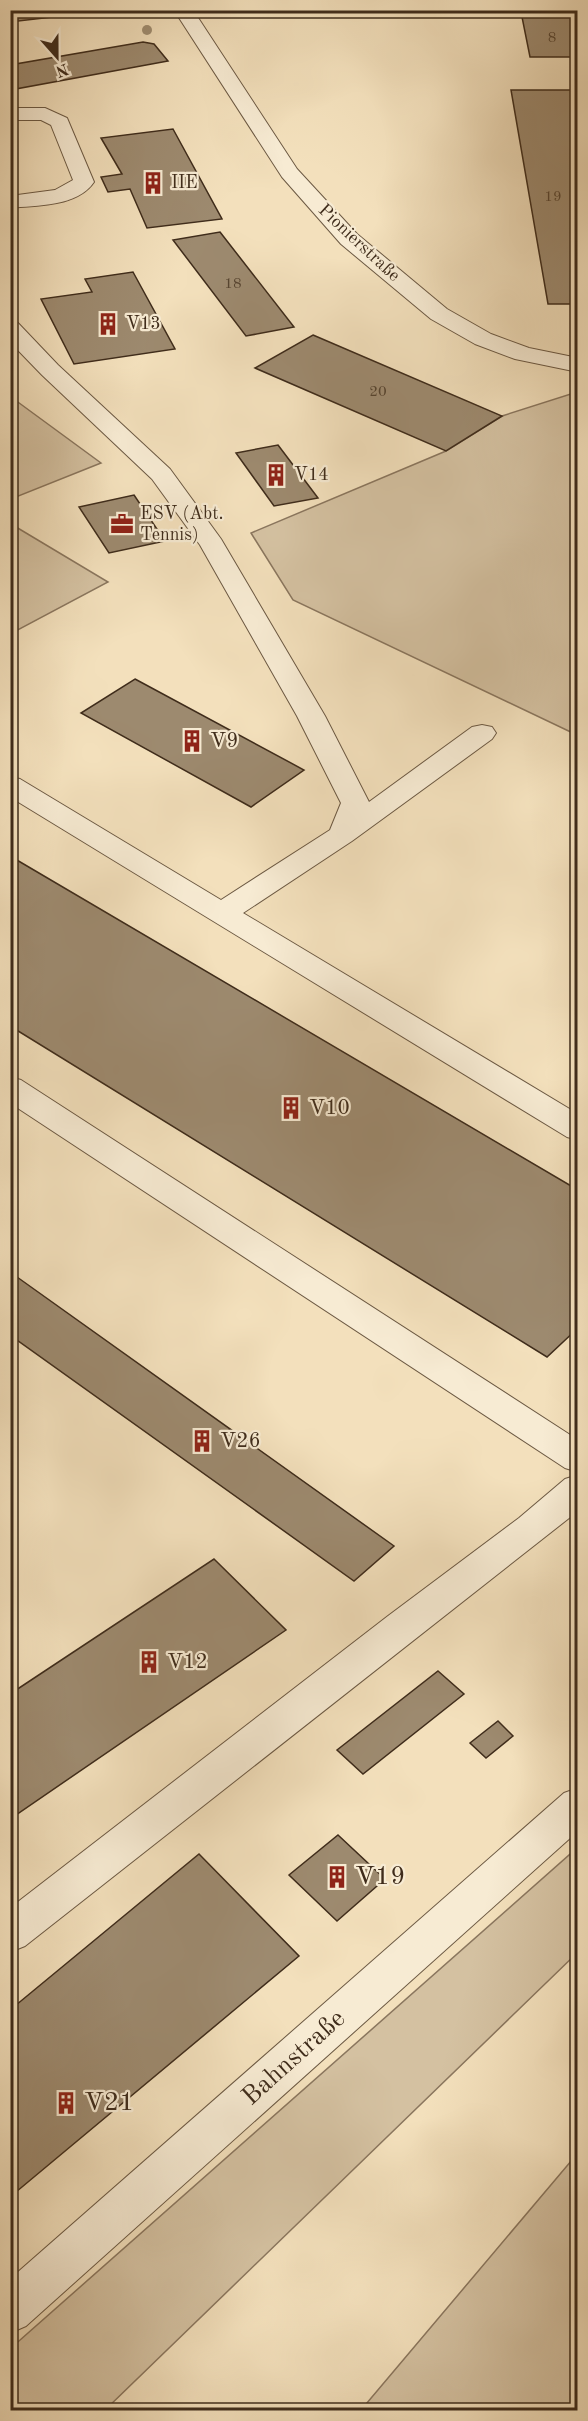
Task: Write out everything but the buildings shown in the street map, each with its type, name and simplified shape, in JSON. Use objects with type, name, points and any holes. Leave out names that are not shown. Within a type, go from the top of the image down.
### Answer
[{"type":"street","name":"Pionierstraße","points":[[183,10],[289,173],[349,239],[439,314],[483,339],[523,354],[578,365]]},
{"type":"street","points":[[10,114],[45,114],[60,122],[84,182],[60,196],[10,202]]},
{"type":"street","points":[[10,328],[50,370],[161,474],[212,544],[311,716],[354,803],[342,834]]},
{"type":"street","points":[[222,914],[342,834],[482,733]]},
{"type":"street","points":[[10,785],[578,1129]]},
{"type":"street","points":[[10,1088],[578,1458]]},
{"type":"street","points":[[10,1933],[391,1634],[532,1528],[578,1489]]},
{"type":"street","name":"Bahnstraße","points":[[10,2310],[578,1805]]},
{"type":"shaded area","points":[[577,392],[577,735],[293,600],[251,533],[446,451],[502,416]]},
{"type":"shaded area","points":[[11,397],[101,463],[11,499]]},
{"type":"shaded area","points":[[11,524],[108,582],[14,632],[11,630]]},
{"type":"shaded area","points":[[577,1848],[577,1953],[105,2410],[11,2410],[11,2348]]},
{"type":"shaded area","points":[[577,2154],[577,2410],[361,2410]]},
{"type":"place","name":"IIE","points":[[153,183]]},
{"type":"place","name":"V13","points":[[108,324]]},
{"type":"place","name":"V14","points":[[276,475]]},
{"type":"place","name":"ESV (Abt. Tennis)","points":[[122,524]]},
{"type":"place","name":"V9","points":[[192,741]]},
{"type":"place","name":"V10","points":[[291,1108]]},
{"type":"place","name":"V26","points":[[202,1441]]},
{"type":"place","name":"V12","points":[[149,1662]]},
{"type":"place","name":"V19","points":[[337,1877]]},
{"type":"place","name":"V21","points":[[66,2103]]}]
